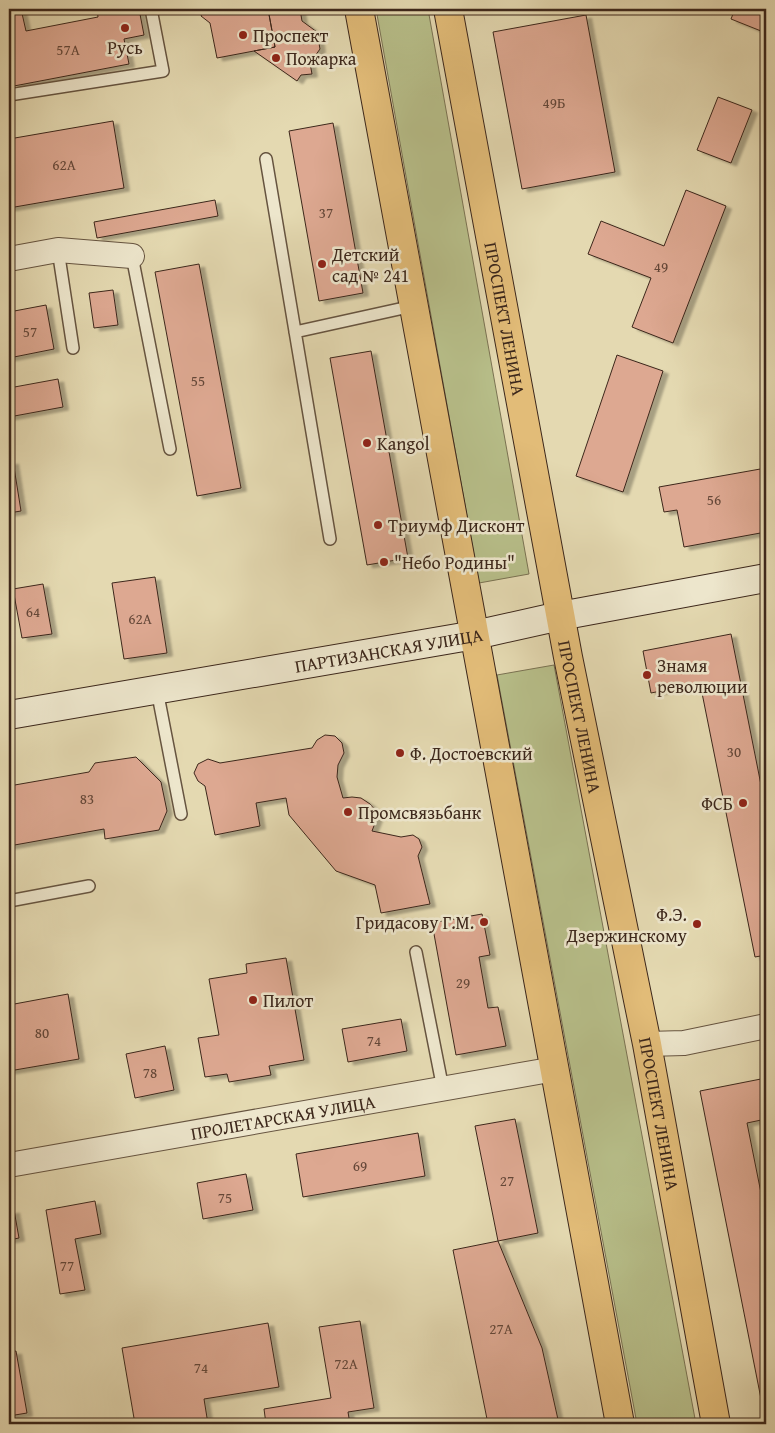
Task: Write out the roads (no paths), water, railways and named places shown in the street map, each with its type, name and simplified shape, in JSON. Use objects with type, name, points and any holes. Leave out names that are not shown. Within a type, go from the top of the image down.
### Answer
[{"type":"main road","points":[[359,9],[620,1424]]},
{"type":"main road","name":"ПРОСПЕКТ ЛЕНИНА","points":[[448,9],[560,616],[647,1044],[716,1424]]},
{"type":"main road","name":"ПАРТИЗАНСКАЯ УЛИЦА","points":[[9,715],[475,635],[560,616],[766,578]]},
{"type":"street","points":[[9,259],[58,250],[132,256]]},
{"type":"street","points":[[647,1044],[684,1043],[766,1026]]},
{"type":"street","name":"ПРОЛЕТАРСКАЯ УЛИЦА","points":[[9,1165],[555,1069]]},
{"type":"lane","points":[[9,96],[163,71],[152,9]]},
{"type":"lane","points":[[266,159],[330,539]]},
{"type":"lane","points":[[58,250],[73,348]]},
{"type":"lane","points":[[132,256],[170,449]]},
{"type":"lane","points":[[295,332],[413,306]]},
{"type":"lane","points":[[156,690],[181,814]]},
{"type":"lane","points":[[9,900],[89,886]]},
{"type":"lane","points":[[416,952],[443,1089]]},
{"type":"place","name":"Русь","points":[[125,28]]},
{"type":"place","name":"Проспект","points":[[243,35]]},
{"type":"place","name":"Пожарка","points":[[276,58]]},
{"type":"place","name":"Детский сад № 241","points":[[322,264]]},
{"type":"place","name":"Kangol","points":[[367,443]]},
{"type":"place","name":"Триумф Дисконт","points":[[378,525]]},
{"type":"place","name":"\"Небо Родины\"","points":[[384,562]]},
{"type":"place","name":"Знамя революции","points":[[647,675]]},
{"type":"place","name":"Ф. Достоевский","points":[[400,753]]},
{"type":"place","name":"ФСБ","points":[[743,803]]},
{"type":"place","name":"Промсвязьбанк","points":[[348,812]]},
{"type":"place","name":"Гридасову Г.М.","points":[[484,922]]},
{"type":"place","name":"Ф.Э. Дзержинскому","points":[[697,924]]},
{"type":"place","name":"Пилот","points":[[253,1000]]}]
